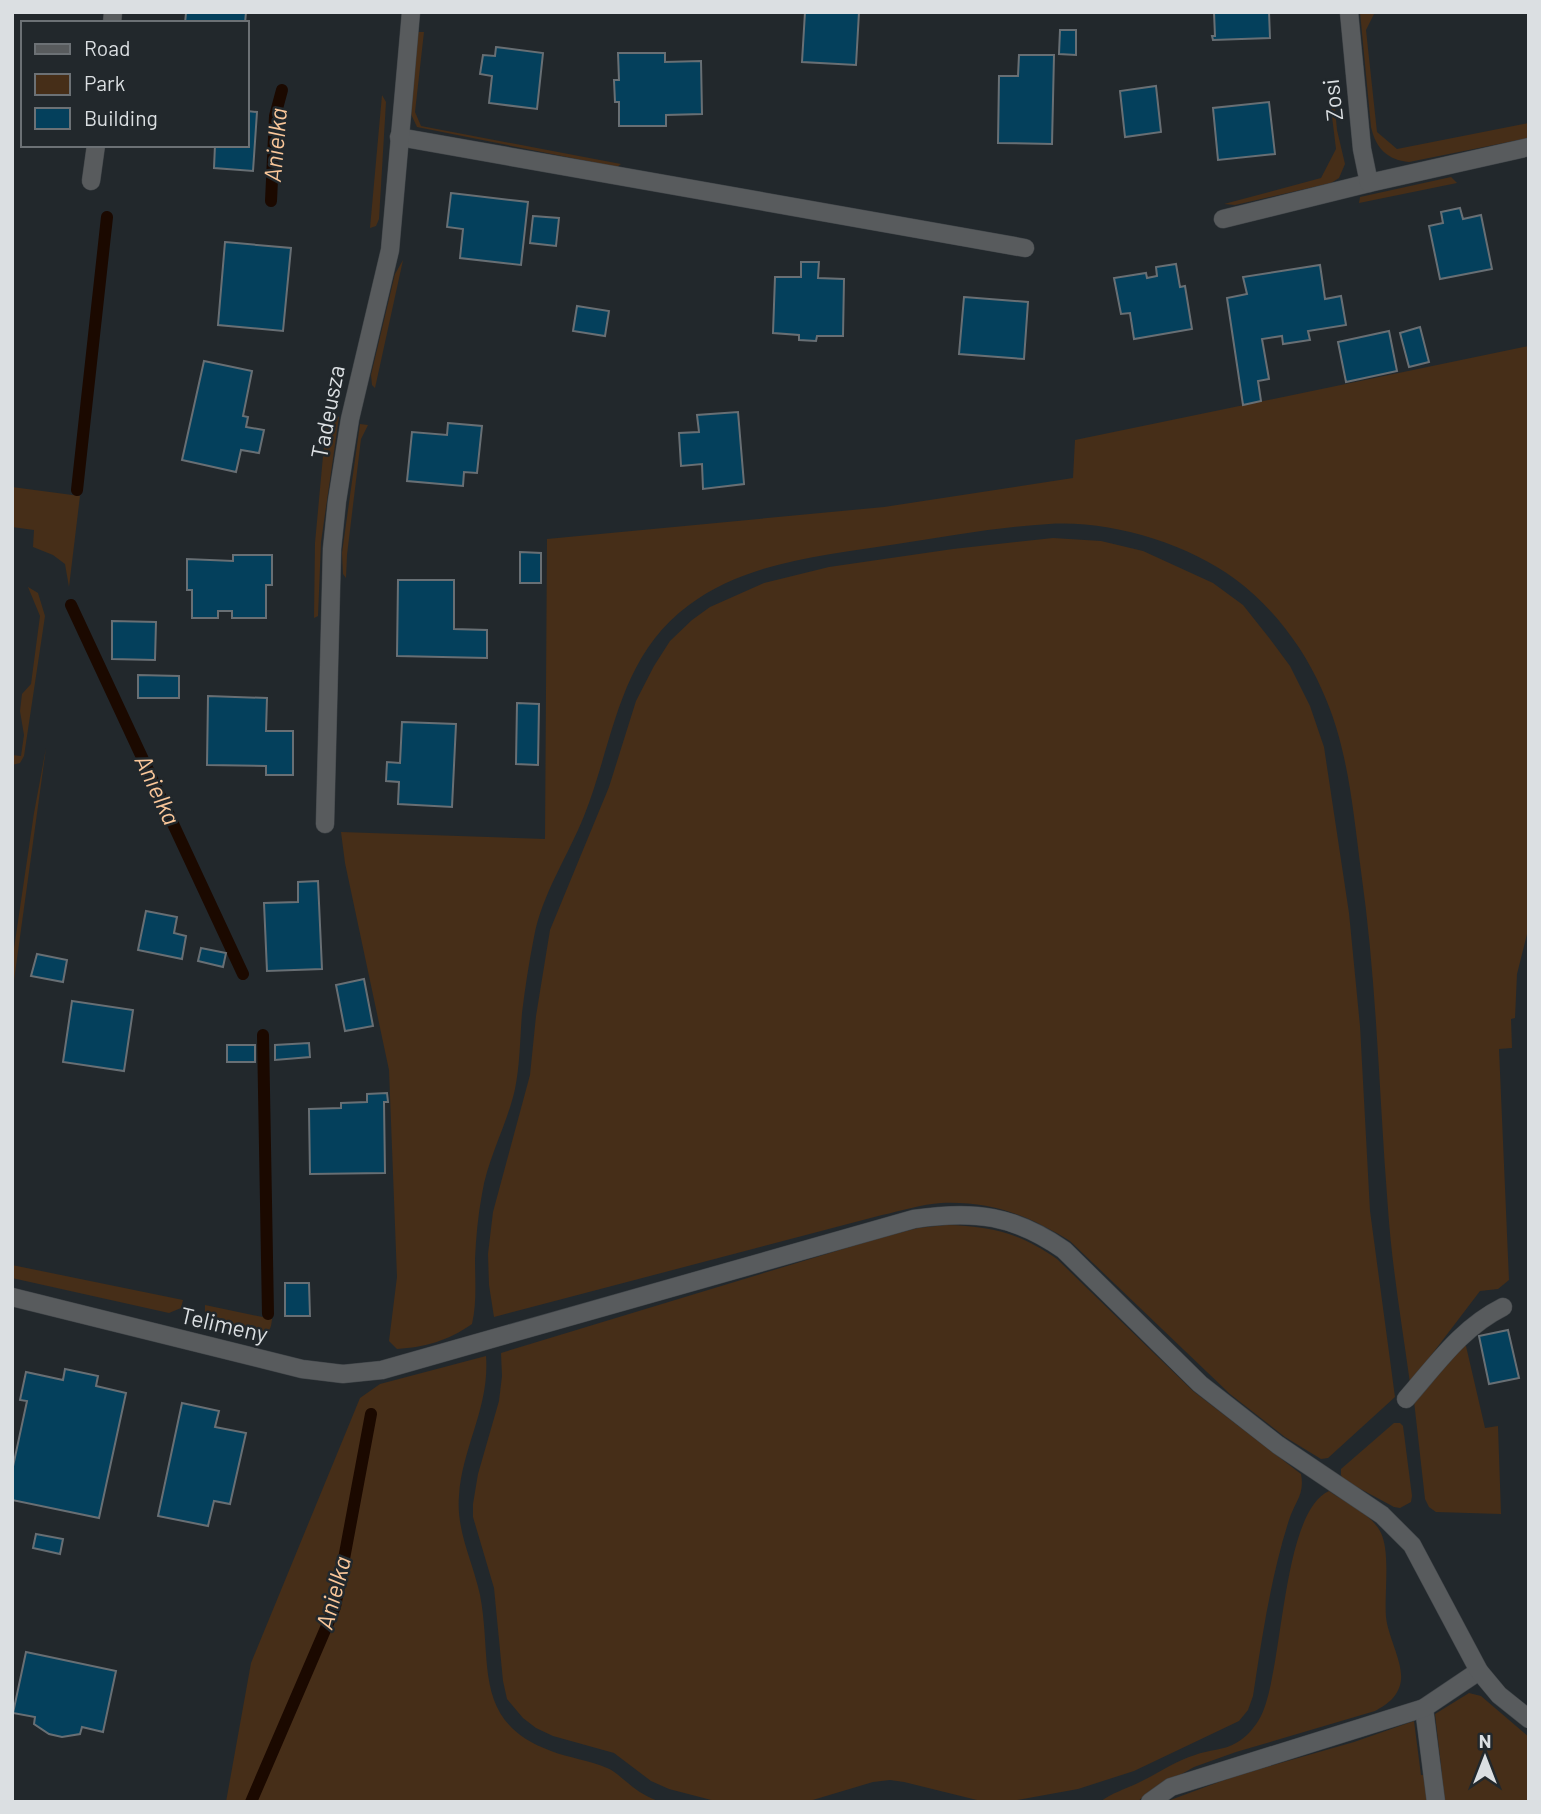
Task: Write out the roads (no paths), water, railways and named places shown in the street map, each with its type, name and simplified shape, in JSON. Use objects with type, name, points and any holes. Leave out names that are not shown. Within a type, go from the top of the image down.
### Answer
[{"type":"street","name":"Tadeusza","points":[[325,824],[332,549],[337,501],[350,419],[390,250],[411,12]]},
{"type":"street","name":"Zosi","points":[[1349,12],[1362,149],[1369,183]]},
{"type":"street","points":[[399,136],[1025,247]]},
{"type":"street","points":[[91,181],[96,147]]},
{"type":"street","points":[[1223,219],[1529,148]]},
{"type":"street","name":"Telimeny","points":[[12,1297],[302,1369],[343,1374],[382,1370],[427,1358],[914,1219],[976,1215],[1006,1221],[1038,1232],[1064,1250],[1200,1384],[1278,1445],[1382,1515],[1412,1545],[1479,1671],[1499,1695],[1529,1719]]},
{"type":"street","points":[[1406,1399],[1468,1328],[1503,1307]]},
{"type":"street","points":[[1150,1802],[1171,1787],[1424,1708],[1479,1671]]},
{"type":"street","points":[[1424,1708],[1436,1802]]},
{"type":"waterway","name":"Anielka","points":[[271,201],[275,116],[282,90]]},
{"type":"waterway","name":"Anielka","points":[[77,490],[107,217]]},
{"type":"waterway","name":"Anielka","points":[[71,605],[243,974]]},
{"type":"waterway","name":"Anielka","points":[[263,1035],[268,1314]]},
{"type":"waterway","name":"Anielka","points":[[251,1802],[335,1607],[371,1414]]}]
